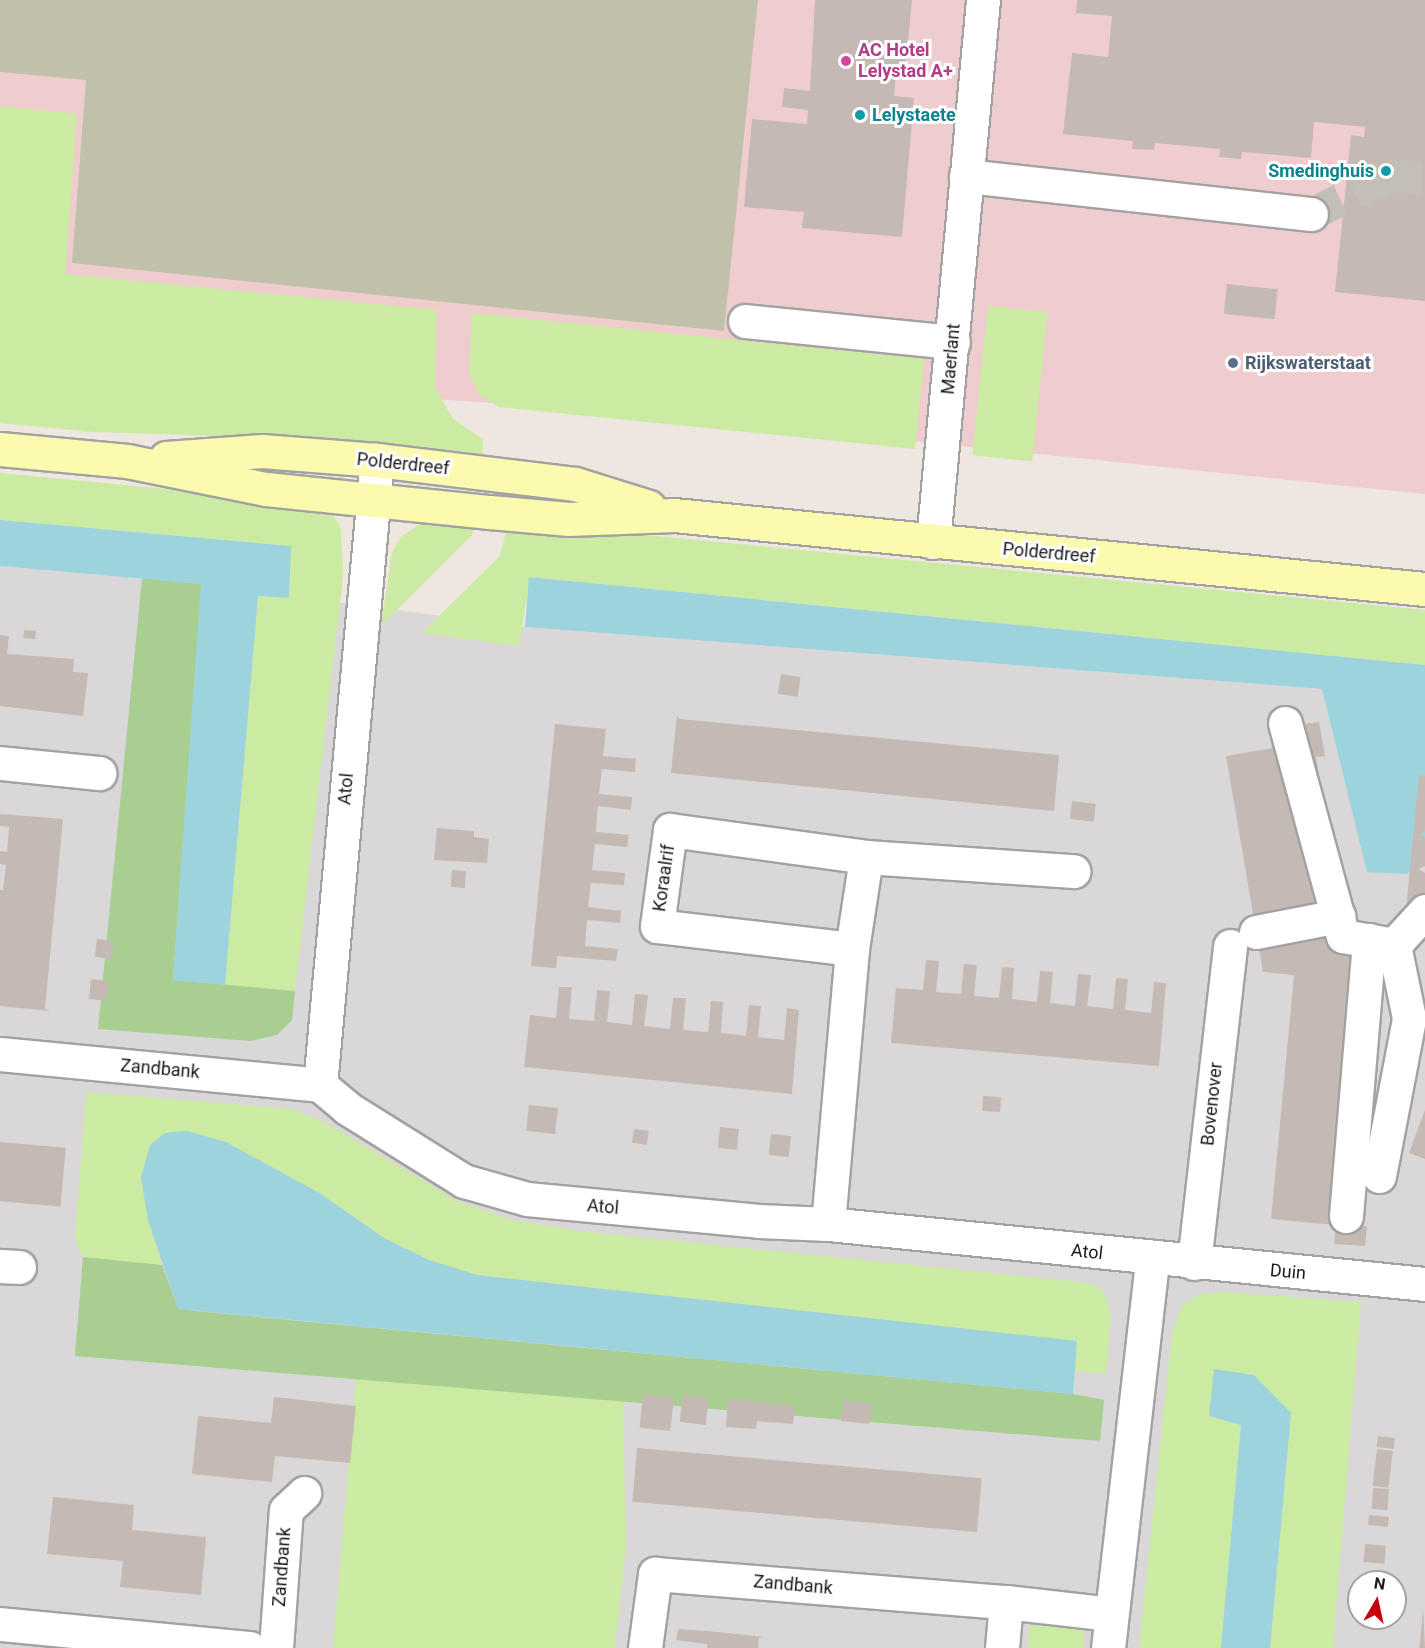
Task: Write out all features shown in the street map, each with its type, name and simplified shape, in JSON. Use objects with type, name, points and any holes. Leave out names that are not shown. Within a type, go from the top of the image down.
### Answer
[{"type":"street","name":"Maerlant","points":[[933,542],[983,0]]},
{"type":"street","points":[[966,176],[1311,214]]},
{"type":"street","points":[[744,321],[953,342]]},
{"type":"street","name":"Polderdreef","points":[[0,449],[128,461],[266,489],[568,519],[674,515],[1425,589]]},
{"type":"street","name":"Polderdreef","points":[[128,461],[262,451],[377,460],[575,484],[674,515]]},
{"type":"street","name":"Atol","points":[[377,460],[320,1085],[347,1108],[464,1181],[499,1193],[572,1205],[828,1224],[1152,1259]]},
{"type":"street","points":[[1285,723],[1343,936],[1382,943]]},
{"type":"street","points":[[0,763],[99,773]]},
{"type":"street","name":"Koraalrif","points":[[852,948],[657,926],[670,830],[866,857],[1074,871]]},
{"type":"street","points":[[828,1224],[852,948],[866,857]]},
{"type":"street","points":[[1346,1215],[1382,943],[1425,911]]},
{"type":"street","name":"Bovenover","points":[[1194,1263],[1243,939],[1338,916]]},
{"type":"street","points":[[1379,1176],[1410,1018],[1382,943]]},
{"type":"street","name":"Zandbank","points":[[0,1054],[320,1085]]},
{"type":"street","points":[[1108,1648],[1152,1259]]},
{"type":"street","name":"Duin","points":[[1152,1259],[1425,1284]]},
{"type":"street","name":"Zandbank","points":[[276,1648],[286,1510],[304,1493]]},
{"type":"street","name":"Zandbank","points":[[645,1648],[654,1574],[1006,1602],[1111,1614]]},
{"type":"street","points":[[1002,1648],[1006,1602]]},
{"type":"street","points":[[0,1624],[250,1648]]},
{"type":"shaded area","points":[[0,0],[1425,0],[1425,494],[650,414],[0,369]]},
{"type":"shaded area","points":[[0,0],[758,0],[724,331],[72,263],[86,80],[0,72]]},
{"type":"shaded area","points":[[0,566],[201,584],[525,627],[1322,689],[1425,705],[1425,1648],[0,1648]]},
{"type":"green space","points":[[0,106],[77,114],[65,274],[437,310],[435,388],[453,419],[483,439],[482,463],[219,436],[94,432],[0,423]]},
{"type":"green space","points":[[988,306],[1048,312],[1032,461],[972,455]]},
{"type":"green space","points":[[472,313],[924,359],[915,449],[499,407],[480,395],[469,375]]},
{"type":"green space","points":[[0,473],[309,503],[330,510],[341,529],[343,576],[295,991],[225,985],[258,595],[291,546],[0,520]]},
{"type":"green space","points":[[426,520],[475,522],[472,535],[385,622],[382,620],[392,552],[401,537]]},
{"type":"green space","points":[[509,522],[1425,610],[1425,665],[530,577],[519,646],[422,633],[500,556]]},
{"type":"green space","points":[[142,578],[202,584],[173,980],[295,991],[292,1020],[277,1035],[251,1041],[98,1029]]},
{"type":"green space","points":[[86,1092],[293,1109],[324,1122],[459,1202],[512,1220],[586,1232],[1090,1283],[1104,1291],[1111,1314],[1106,1374],[1075,1371],[1076,1341],[477,1275],[429,1260],[384,1238],[321,1194],[148,1220],[162,1265],[83,1257],[75,1238]]},
{"type":"green space","points":[[83,1257],[162,1265],[178,1308],[194,1311],[1073,1394],[1104,1400],[1100,1441],[75,1356]]},
{"type":"green space","points":[[1225,1292],[1361,1302],[1333,1648],[1270,1648],[1291,1413],[1214,1369],[1209,1416],[1241,1425],[1221,1648],[1139,1648],[1172,1333],[1182,1305],[1200,1294]]},
{"type":"green space","points":[[356,1378],[623,1401],[626,1546],[615,1648],[333,1648]]},
{"type":"green space","points":[[1030,1625],[1085,1629],[1083,1648],[1028,1648]]},
{"type":"water","points":[[0,520],[291,546],[289,598],[258,596],[225,985],[173,980],[201,584],[0,566]]},
{"type":"water","points":[[529,577],[1425,665],[1425,857],[1407,874],[1367,872],[1322,689],[525,627]]},
{"type":"water","points":[[187,1131],[226,1142],[321,1194],[384,1238],[429,1260],[477,1275],[1077,1341],[1073,1394],[178,1309],[148,1220],[141,1177],[150,1145],[165,1133]]},
{"type":"water","points":[[1214,1369],[1254,1375],[1291,1413],[1270,1648],[1221,1648],[1241,1425],[1209,1416]]},
{"type":"building","name":"Lelystaete","points":[[815,0],[912,0],[905,74],[896,73],[894,96],[914,98],[902,237],[802,228],[804,212],[744,207],[752,119],[807,124],[808,110],[782,107],[784,88],[810,91]]},
{"type":"building","points":[[1077,0],[1425,0],[1425,301],[1335,292],[1351,135],[1364,137],[1365,127],[1314,122],[1311,158],[1242,152],[1241,159],[1219,157],[1220,149],[1155,143],[1154,150],[1132,149],[1133,141],[1063,134],[1072,53],[1108,57],[1112,16],[1076,13]]},
{"type":"building","points":[[1227,284],[1278,289],[1275,319],[1224,314]]},
{"type":"building","points":[[24,630],[36,631],[35,639],[23,638]]},
{"type":"building","points":[[0,635],[9,636],[7,654],[74,659],[73,672],[88,673],[83,716],[0,706]]},
{"type":"building","points":[[781,674],[801,677],[798,697],[778,694]]},
{"type":"building","points":[[677,715],[679,719],[1059,755],[1054,811],[671,773]]},
{"type":"building","points":[[1319,722],[1325,756],[1316,757],[1344,927],[1401,985],[1382,983],[1359,1226],[1367,1226],[1365,1246],[1334,1244],[1336,1225],[1271,1219],[1294,975],[1263,972],[1226,756],[1291,745],[1288,726]]},
{"type":"building","points":[[555,724],[606,729],[603,756],[636,759],[635,772],[602,769],[599,794],[632,797],[631,810],[598,806],[596,832],[629,835],[627,847],[595,844],[592,870],[625,873],[624,885],[591,883],[588,907],[621,911],[620,923],[587,920],[585,946],[618,949],[616,961],[557,956],[556,968],[531,966]]},
{"type":"building","points":[[1419,775],[1425,776],[1425,831],[1421,834],[1425,838],[1425,866],[1418,869],[1425,873],[1425,901],[1405,921]]},
{"type":"building","points":[[1072,801],[1096,804],[1094,822],[1070,819]]},
{"type":"building","points":[[0,814],[63,819],[45,1009],[50,1011],[0,1006],[0,890],[3,890],[6,865],[0,864],[0,851],[7,852],[9,827],[0,826]]},
{"type":"building","points":[[437,828],[474,831],[474,837],[489,839],[487,863],[434,860]]},
{"type":"building","points":[[452,870],[466,871],[465,888],[451,887]]},
{"type":"building","points":[[97,939],[114,941],[112,959],[95,957]]},
{"type":"building","points":[[926,960],[939,961],[936,992],[961,994],[964,964],[977,965],[974,996],[999,998],[1002,967],[1014,968],[1012,999],[1037,1002],[1040,971],[1053,972],[1050,1003],[1075,1006],[1078,974],[1091,975],[1087,1006],[1113,1009],[1116,978],[1128,979],[1125,1010],[1151,1013],[1154,982],[1166,983],[1159,1066],[891,1043],[896,988],[923,990]]},
{"type":"building","points":[[91,979],[109,981],[107,1001],[89,999]]},
{"type":"building","points":[[559,987],[572,987],[569,1019],[594,1021],[597,990],[610,991],[607,1022],[632,1025],[635,994],[648,995],[644,1026],[670,1029],[673,998],[686,998],[683,1030],[708,1032],[711,1001],[723,1002],[721,1033],[746,1036],[749,1005],[761,1006],[758,1037],[784,1040],[787,1008],[799,1010],[792,1094],[524,1067],[530,1015],[556,1018]]},
{"type":"building","points":[[983,1096],[1001,1097],[1000,1112],[982,1111]]},
{"type":"building","points":[[529,1105],[558,1108],[555,1134],[526,1131]]},
{"type":"building","points":[[1425,1110],[1425,1159],[1409,1153]]},
{"type":"building","points":[[720,1127],[739,1129],[737,1150],[718,1148]]},
{"type":"building","points":[[634,1129],[649,1131],[647,1145],[632,1143]]},
{"type":"building","points":[[771,1134],[791,1136],[789,1157],[769,1155]]},
{"type":"building","points":[[0,1142],[66,1148],[61,1207],[0,1201]]},
{"type":"building","points":[[643,1394],[674,1397],[670,1431],[639,1428]]},
{"type":"building","points":[[683,1395],[709,1398],[706,1425],[680,1422]]},
{"type":"building","points":[[274,1397],[356,1406],[350,1463],[275,1456],[272,1482],[192,1474],[198,1416],[271,1423]]},
{"type":"building","points":[[728,1399],[795,1406],[793,1424],[757,1421],[756,1429],[726,1427]]},
{"type":"building","points":[[843,1400],[872,1403],[870,1424],[841,1421]]},
{"type":"building","points":[[1378,1436],[1395,1438],[1394,1449],[1377,1447]]},
{"type":"building","points":[[637,1448],[982,1478],[977,1532],[632,1502]]},
{"type":"building","points":[[1377,1449],[1393,1451],[1388,1488],[1372,1486]]},
{"type":"building","points":[[1373,1488],[1389,1489],[1387,1510],[1372,1509]]},
{"type":"building","points":[[53,1497],[134,1505],[132,1530],[206,1537],[201,1595],[120,1587],[123,1561],[47,1554]]},
{"type":"building","points":[[1369,1515],[1389,1517],[1388,1527],[1368,1525]]},
{"type":"building","points":[[1365,1544],[1386,1546],[1384,1564],[1363,1562]]},
{"type":"building","points":[[1423,1607],[1425,1648],[1419,1648],[1420,1644]]},
{"type":"building","points":[[678,1629],[764,1637],[759,1638],[758,1648],[707,1648],[707,1644],[676,1640]]},
{"type":"tunnel","points":[[1311,214],[1389,176],[1425,179]]},
{"type":"place","name":"AC Hotel Lelystad A+","points":[[846,61]]},
{"type":"place","name":"Lelystaete","points":[[860,115]]},
{"type":"place","name":"Smedinghuis","points":[[1386,171]]},
{"type":"place","name":"Rijkswaterstaat","points":[[1233,363]]}]
